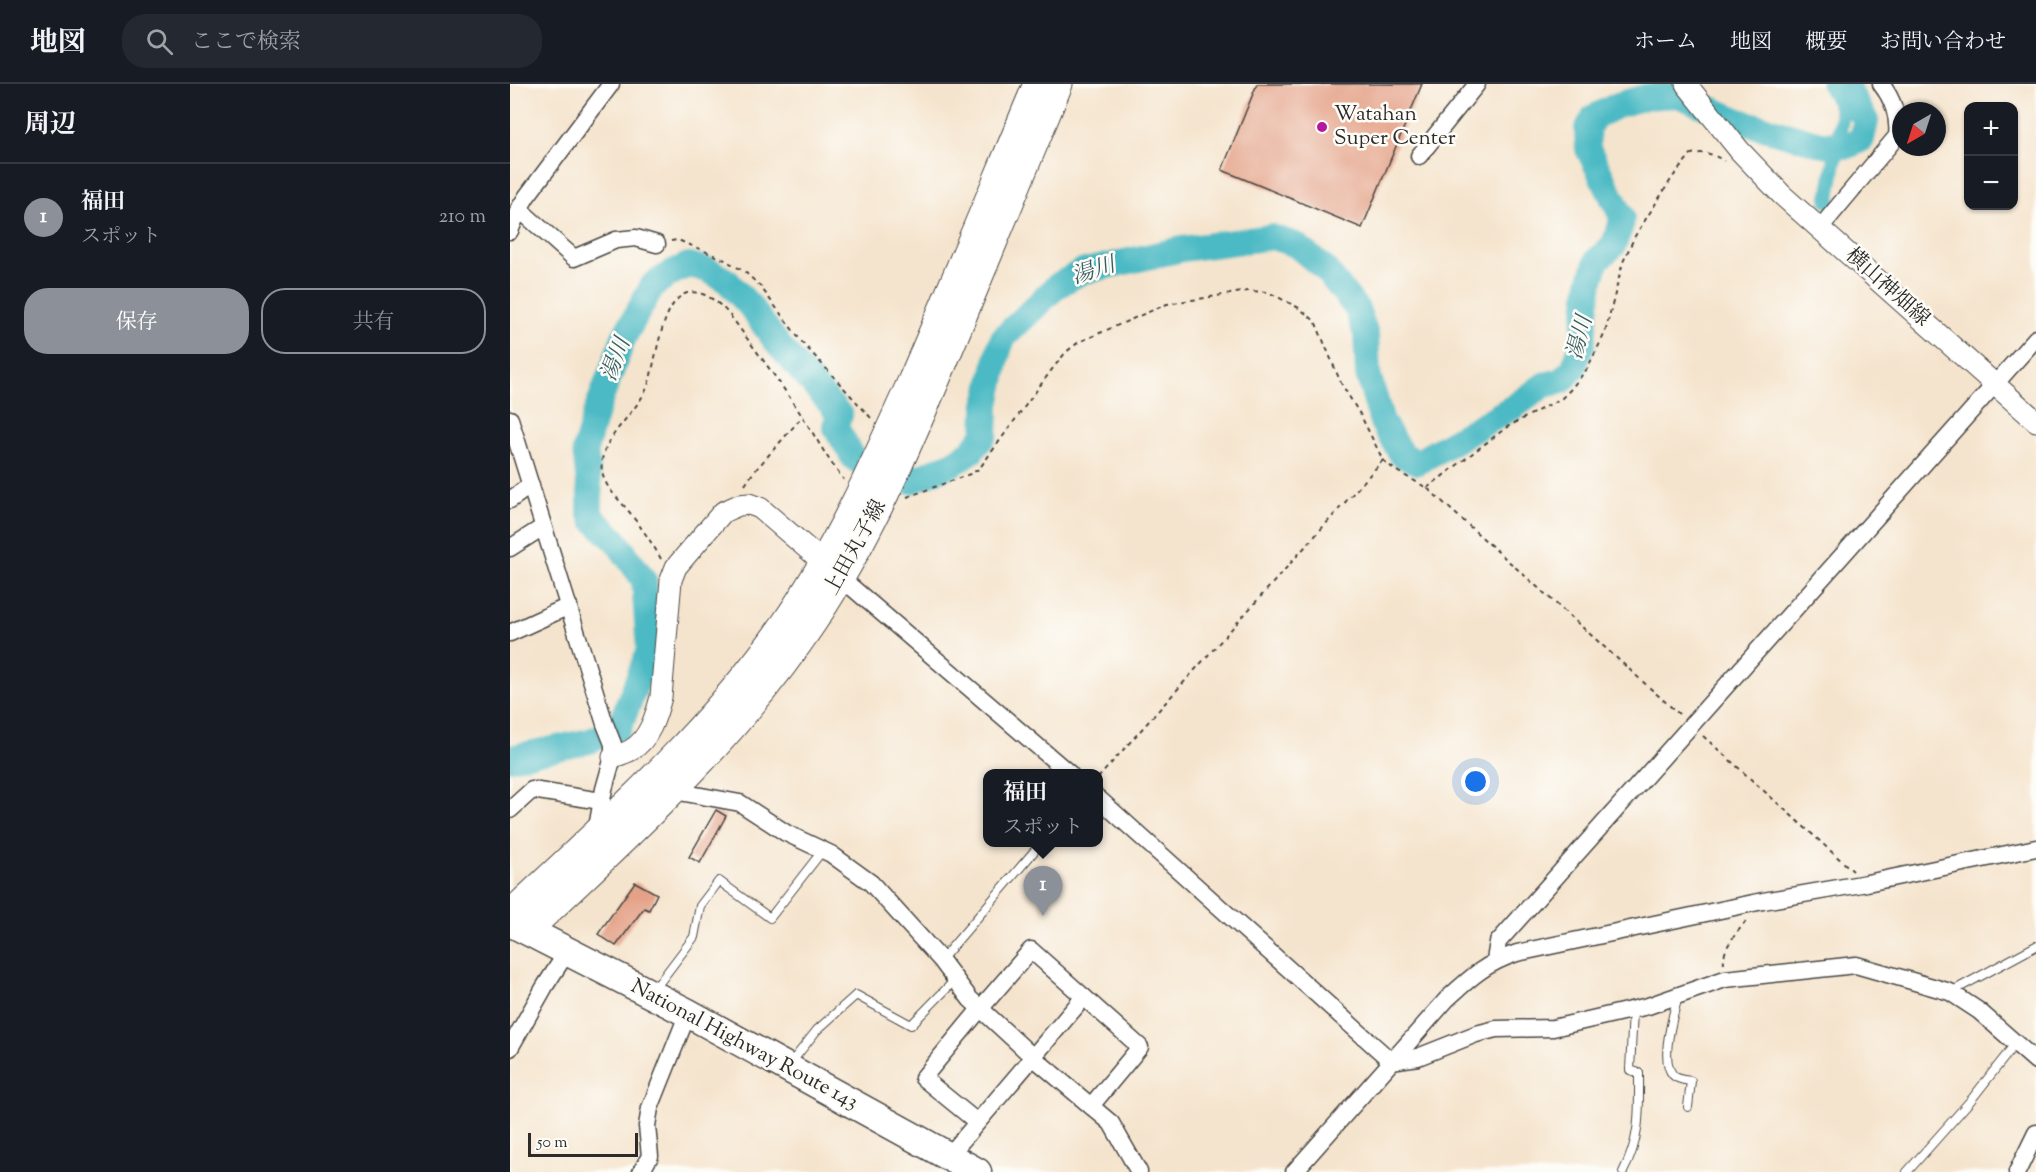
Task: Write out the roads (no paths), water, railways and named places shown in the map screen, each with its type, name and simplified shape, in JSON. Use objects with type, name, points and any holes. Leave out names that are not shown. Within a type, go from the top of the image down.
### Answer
[{"type":"highway","name":"National Highway Route 143","points":[[514,929],[567,952],[688,1013],[977,1172]]},
{"type":"main road","name":"上田丸子線","points":[[514,929],[674,791],[731,730],[772,680],[815,620],[832,570],[875,490],[955,282],[1037,84]]},
{"type":"main road","name":"上田丸子線","points":[[895,436],[1059,84]]},
{"type":"main road","name":"上田丸子線","points":[[514,929],[596,834],[670,760],[719,706],[832,570]]},
{"type":"street","points":[[510,231],[519,209],[611,84]]},
{"type":"street","points":[[1419,156],[1478,84]]},
{"type":"street","name":"横山神畑線","points":[[1686,84],[1744,156],[1782,195],[2036,421]]},
{"type":"street","points":[[1820,228],[1897,136],[1898,125],[1890,95],[1881,84]]},
{"type":"street","points":[[519,209],[574,258],[616,240],[636,238],[657,244]]},
{"type":"street","points":[[1495,960],[1498,942],[2036,338]]},
{"type":"street","points":[[510,419],[613,750],[596,834]]},
{"type":"street","points":[[510,500],[531,485]]},
{"type":"street","points":[[613,750],[632,749],[645,737],[656,715],[661,697],[671,580],[676,567],[723,512],[748,504],[760,508],[1064,769]]},
{"type":"street","points":[[510,548],[543,527]]},
{"type":"street","points":[[510,633],[569,606]]},
{"type":"street","points":[[510,810],[532,790],[601,801]]},
{"type":"street","points":[[674,791],[740,803],[786,833],[831,854],[871,883],[940,960],[970,999],[1034,1058],[1111,1123],[1139,1172]]},
{"type":"street","points":[[1103,802],[1391,1060],[1418,1057],[1476,1034],[1496,1029],[1554,1028],[1633,1010],[1725,979],[1856,965],[1950,992],[1979,1011],[2036,1061]]},
{"type":"street","points":[[1294,1172],[1447,999],[1495,960],[1517,953],[1763,902],[2036,848]]},
{"type":"street","points":[[977,1122],[923,1078],[1032,951],[1140,1047],[1091,1106]]},
{"type":"street","points":[[510,1048],[567,952]]},
{"type":"street","points":[[948,1156],[1084,997]]},
{"type":"street","points":[[642,1172],[650,1156],[647,1126],[650,1108],[688,1013]]},
{"type":"street","points":[[2017,1172],[2036,1133]]},
{"type":"lane","points":[[940,960],[1039,847]]},
{"type":"lane","points":[[651,994],[694,936],[700,906],[719,881],[770,918],[823,850]]},
{"type":"lane","points":[[1950,992],[2036,946]]},
{"type":"lane","points":[[788,1067],[817,1030],[856,995],[911,1026],[955,980]]},
{"type":"lane","points":[[1678,996],[1667,1045],[1668,1065],[1672,1074],[1679,1079],[1691,1081],[1688,1107]]},
{"type":"lane","points":[[1623,1172],[1633,1154],[1638,1132],[1639,1073],[1630,1070],[1633,1010]]},
{"type":"lane","points":[[1906,1172],[1971,1100],[2015,1044]]},
{"type":"waterway","points":[[1828,84],[1840,105],[1842,116],[1828,201]]},
{"type":"waterway","name":"湯川","points":[[510,758],[590,741],[619,728],[649,651],[644,580],[616,541],[593,519],[590,512],[585,450],[596,412],[624,337],[653,285],[673,272],[689,265],[708,270],[727,281],[750,306],[780,347],[840,415],[835,426],[853,457],[881,477],[911,481],[954,463],[972,451],[985,434],[986,409],[1003,338],[1057,286],[1081,272],[1182,249],[1272,237],[1296,245],[1325,269],[1357,309],[1366,334],[1368,374],[1382,422],[1402,455],[1418,462],[1515,406],[1544,385],[1562,381],[1573,369],[1582,345],[1589,287],[1597,260],[1613,246],[1622,217],[1588,149],[1587,130],[1594,117],[1618,105],[1645,97],[1678,95],[1739,121],[1821,144],[1848,146],[1862,139],[1866,121],[1845,84]]},
{"type":"place","name":"Watahan Super Center","points":[[1322,127]]},
{"type":"place","name":"福田","points":[[1043,916]]}]
